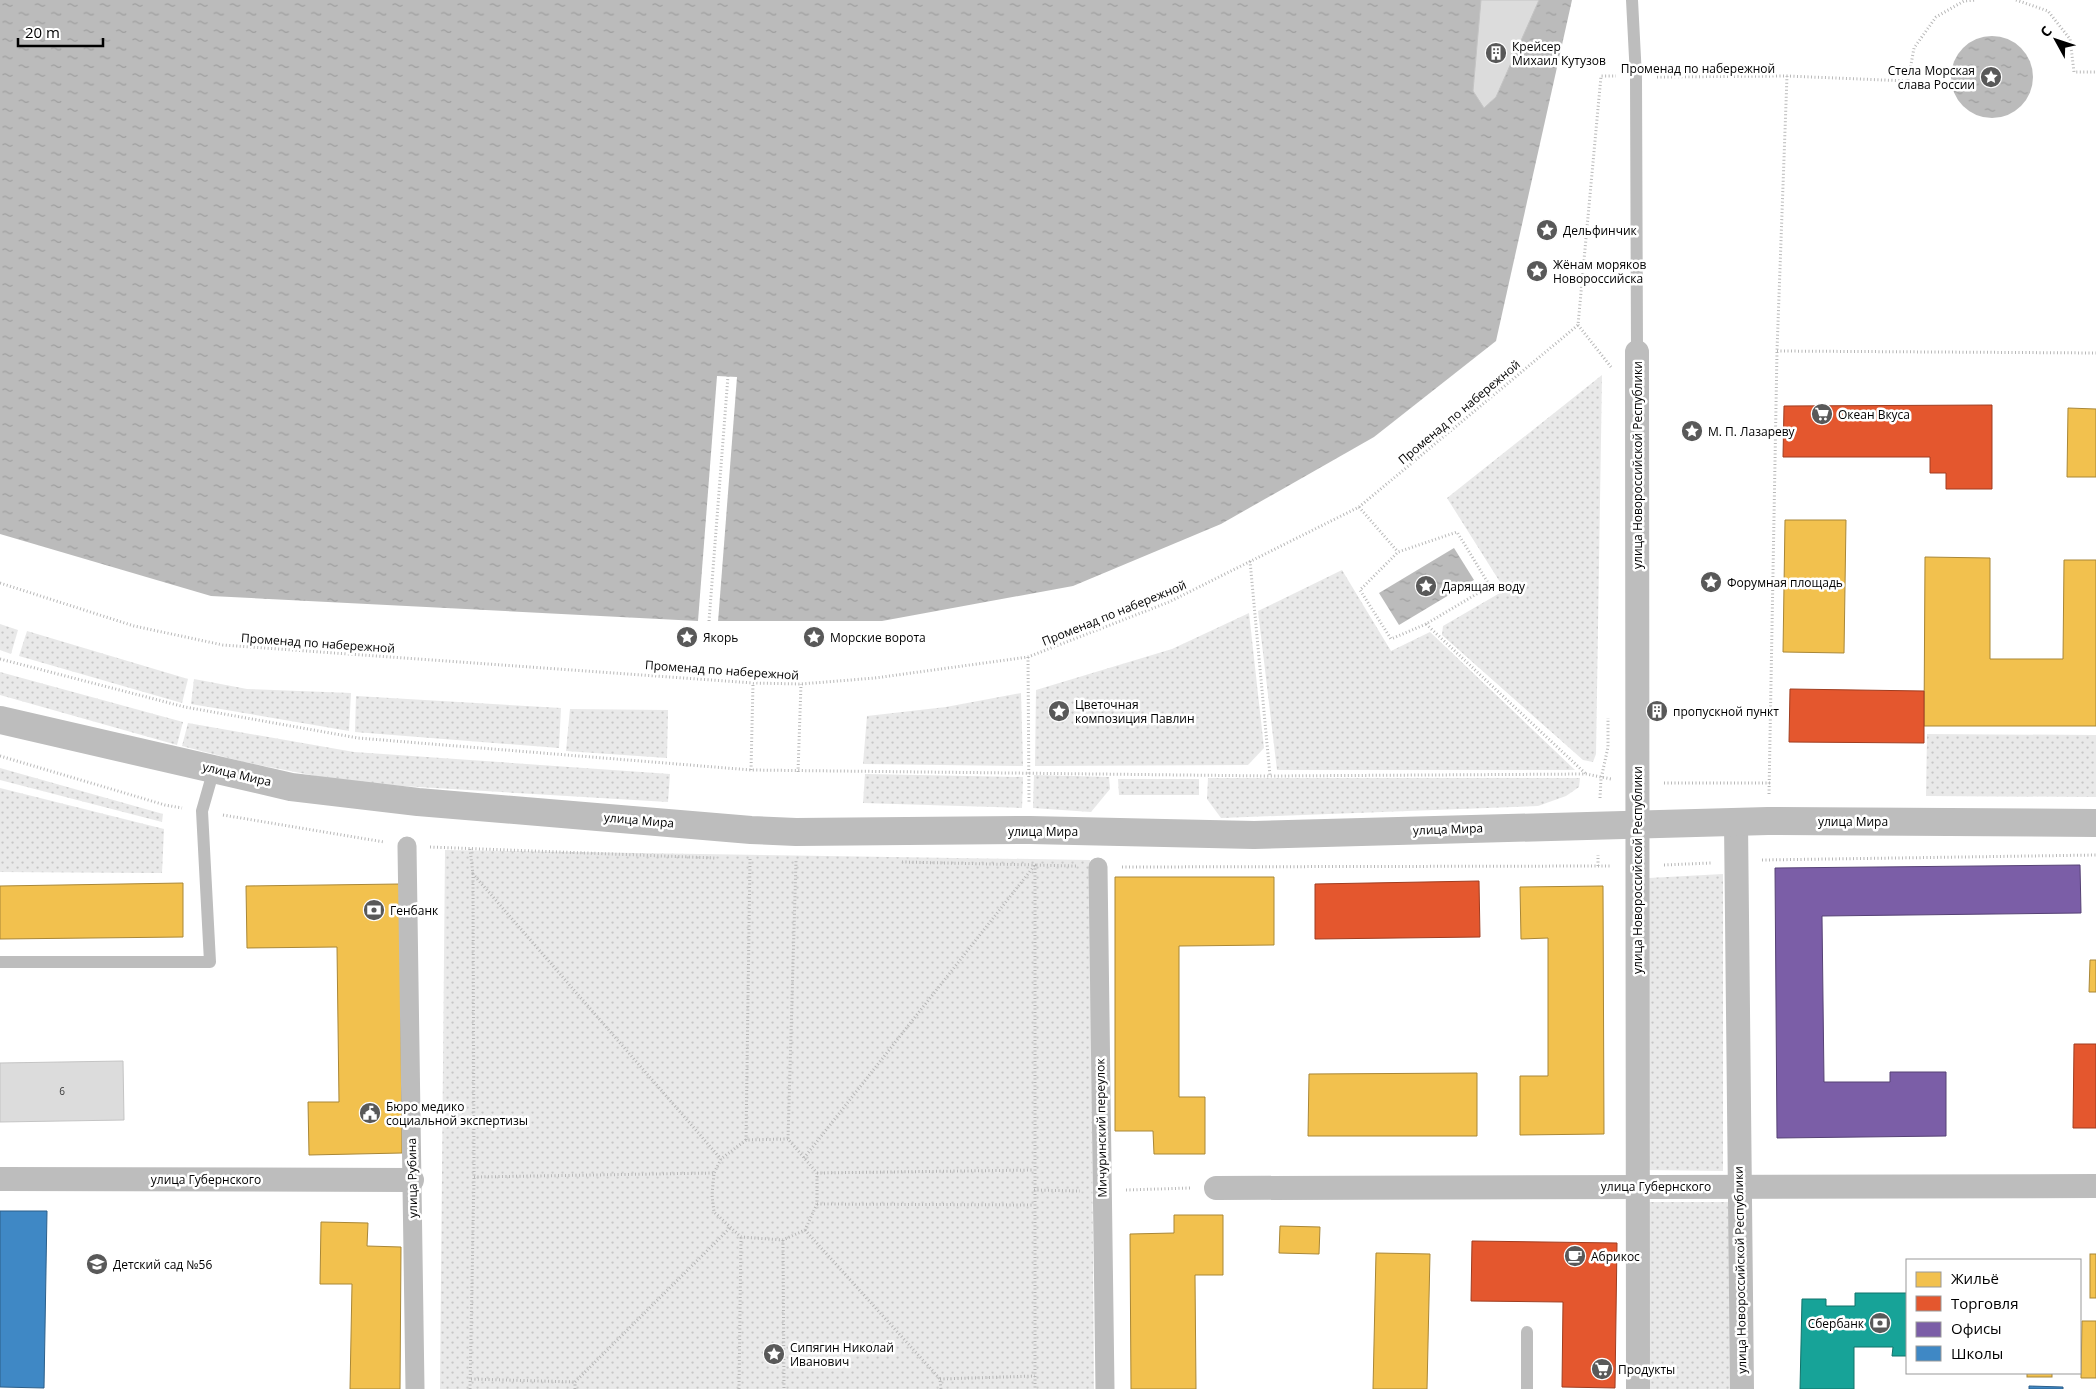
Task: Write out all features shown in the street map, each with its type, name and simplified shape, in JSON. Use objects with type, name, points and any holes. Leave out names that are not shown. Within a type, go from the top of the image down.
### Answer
[{"type":"street","name":"улица Новороссийской Республики","points":[[1637,352],[1638,1389]]},
{"type":"street","name":"улица Мира","points":[[0,720],[291,787],[418,802],[751,830],[796,832],[1030,830],[1254,835],[1599,824],[1768,821],[2096,823]]},
{"type":"street","name":"улица Новороссийской Республики","points":[[1736,822],[1738,1186],[1742,1389]]},
{"type":"street","name":"улица Рубина","points":[[407,846],[415,1389]]},
{"type":"street","name":"Мичуринский переулок","points":[[1098,867],[1105,1389]]},
{"type":"street","name":"улица Губернского","points":[[0,1179],[412,1180]]},
{"type":"street","name":"улица Губернского","points":[[1216,1188],[2096,1186]]},
{"type":"lane","points":[[1632,0],[1636,77],[1637,352]]},
{"type":"lane","points":[[0,962],[210,962],[202,811],[214,769]]},
{"type":"lane","points":[[1527,1332],[1527,1389]]},
{"type":"path","name":"Променад по набережной","points":[[0,583],[134,626],[223,645],[753,683],[801,684],[923,672],[1028,657],[1170,602],[1359,507],[1578,325],[1601,76],[1787,76],[1908,81],[1914,48],[1936,17],[1964,1],[1976,0]]},
{"type":"path","points":[[2016,0],[2048,12],[2070,39],[2074,72],[2096,72]]},
{"type":"path","points":[[1764,860],[1770,784],[1777,351],[1787,76]]},
{"type":"path","points":[[1578,325],[1612,368]]},
{"type":"path","points":[[1777,351],[2096,353]]},
{"type":"path","points":[[709,621],[728,376]]},
{"type":"path","points":[[1359,507],[1398,552]]},
{"type":"path","points":[[1457,532],[1490,586],[1426,624],[1391,639],[1360,590],[1398,552],[1457,532]]},
{"type":"path","points":[[1250,561],[1270,776]]},
{"type":"path","points":[[1426,624],[1586,774]]},
{"type":"path","points":[[1028,657],[1030,830]]},
{"type":"path","points":[[0,659],[185,707],[358,738],[752,770],[1270,776],[1586,774],[1601,779],[1638,780],[1652,783],[1770,784]]},
{"type":"path","points":[[752,770],[753,683]]},
{"type":"path","points":[[798,772],[801,684]]},
{"type":"path","points":[[1598,866],[1601,779],[1608,748],[1608,718]]},
{"type":"path","points":[[0,756],[165,805],[407,846],[721,858]]},
{"type":"path","points":[[470,849],[473,874],[474,1177],[470,1389]]},
{"type":"path","points":[[895,862],[1098,867],[1636,866],[1764,860],[2096,855]]},
{"type":"path","points":[[740,859],[750,859],[746,1140]]},
{"type":"path","points":[[788,1139],[746,1140],[721,1159],[714,1173],[712,1195],[714,1212],[741,1237],[783,1240],[804,1230],[817,1204],[817,1173],[788,1139],[796,860],[806,860]]},
{"type":"path","points":[[804,1158],[1035,865]]},
{"type":"path","points":[[1035,865],[1035,1389]]},
{"type":"path","points":[[473,874],[721,1159]]},
{"type":"path","points":[[817,1173],[1034,1170]]},
{"type":"path","points":[[474,1177],[714,1173]]},
{"type":"path","points":[[817,1204],[1034,1205]]},
{"type":"path","points":[[471,1378],[575,1382],[730,1228]]},
{"type":"path","points":[[804,1230],[940,1379],[941,1389]]},
{"type":"path","points":[[739,1389],[741,1237]]},
{"type":"path","points":[[783,1240],[784,1389]]},
{"type":"path","points":[[940,1379],[1035,1376]]},
{"type":"path","points":[[575,1382],[576,1389]]},
{"type":"shaded area","points":[[1602,375],[1596,754],[1593,762],[1583,760],[1442,635],[1443,626],[1505,590],[1447,498]]},
{"type":"shaded area","points":[[1342,570],[1391,651],[1430,632],[1575,770],[1277,770],[1258,611]]},
{"type":"shaded area","points":[[1249,613],[1264,748],[1248,765],[1035,766],[1036,690],[1172,649]]},
{"type":"shaded area","points":[[0,624],[18,630],[11,654],[0,650]]},
{"type":"shaded area","points":[[27,631],[188,679],[182,703],[19,656]]},
{"type":"shaded area","points":[[0,672],[183,722],[177,745],[0,695]]},
{"type":"shaded area","points":[[194,679],[247,689],[351,693],[349,731],[191,704]]},
{"type":"shaded area","points":[[1021,693],[1023,766],[863,764],[867,716],[946,707]]},
{"type":"shaded area","points":[[356,696],[561,708],[559,748],[355,732]]},
{"type":"shaded area","points":[[570,709],[668,710],[667,758],[566,751]]},
{"type":"shaded area","points":[[188,723],[354,752],[670,774],[668,802],[352,783],[244,762],[182,746]]},
{"type":"shaded area","points":[[1927,734],[2096,735],[2096,797],[1926,796]]},
{"type":"shaded area","points":[[0,768],[163,814],[162,822],[0,780]]},
{"type":"shaded area","points":[[865,774],[1023,777],[1022,808],[863,803]]},
{"type":"shaded area","points":[[1034,775],[1109,777],[1110,789],[1091,812],[1033,808]]},
{"type":"shaded area","points":[[1208,778],[1580,778],[1579,787],[1566,796],[1538,806],[1221,818],[1207,799]]},
{"type":"shaded area","points":[[1118,779],[1199,779],[1199,795],[1119,795]]},
{"type":"shaded area","points":[[0,788],[164,829],[162,873],[0,872]]},
{"type":"shaded area","points":[[445,850],[1090,860],[1094,1389],[440,1389]]},
{"type":"shaded area","points":[[1723,874],[1723,1171],[1646,1170],[1649,878]]},
{"type":"shaded area","points":[[1644,1202],[1729,1202],[1731,1389],[1644,1389]]},
{"type":"water","points":[[0,0],[1572,0],[1496,341],[1374,437],[1221,524],[1073,586],[882,621],[698,621],[211,596],[0,534]]},
{"type":"water","points":[[1992,36],[2008,39],[2021,48],[2030,61],[2033,77],[2030,93],[2021,106],[2008,115],[1992,118],[1976,115],[1963,106],[1954,93],[1951,77],[1954,61],[1963,48],[1976,39]]},
{"type":"water","name":"Дарящая воду","points":[[1454,548],[1474,580],[1399,625],[1379,593]]},
{"type":"pier","points":[[717,376],[737,377],[718,622],[698,621]]},
{"type":"building: Жильё","points":[[2068,408],[2096,409],[2096,477],[2067,477]]},
{"type":"building: Жильё","points":[[1785,520],[1846,520],[1844,653],[1783,652]]},
{"type":"building: Жильё","points":[[1925,557],[1990,558],[1990,659],[2063,659],[2064,560],[2096,560],[2096,726],[1924,726]]},
{"type":"building: Жильё","points":[[1115,877],[1274,877],[1274,945],[1179,946],[1179,1097],[1205,1097],[1205,1154],[1154,1154],[1153,1131],[1115,1131]]},
{"type":"building: Жильё","points":[[183,883],[183,937],[0,939],[0,886]]},
{"type":"building: Жильё","points":[[400,884],[402,1153],[309,1155],[308,1102],[339,1102],[337,947],[247,948],[246,886]]},
{"type":"building: Жильё","points":[[1603,886],[1604,1134],[1520,1135],[1520,1076],[1548,1076],[1548,938],[1521,939],[1520,887]]},
{"type":"building: Жильё","points":[[2090,960],[2096,960],[2096,992],[2089,992]]},
{"type":"building: Жильё","points":[[1477,1073],[1477,1136],[1308,1136],[1309,1074]]},
{"type":"building: Жильё","points":[[1174,1215],[1223,1215],[1223,1275],[1195,1275],[1196,1389],[1131,1389],[1130,1234],[1174,1233]]},
{"type":"building: Жильё","points":[[321,1222],[368,1223],[367,1246],[401,1247],[400,1389],[350,1389],[352,1284],[320,1284]]},
{"type":"building: Жильё","points":[[1280,1226],[1320,1227],[1319,1254],[1279,1253]]},
{"type":"building: Жильё","points":[[1376,1253],[1430,1254],[1427,1389],[1373,1389]]},
{"type":"building: Жильё","points":[[2090,1254],[2096,1254],[2096,1298],[2090,1298]]},
{"type":"building: Жильё","points":[[2082,1321],[2096,1321],[2096,1378],[2081,1378]]},
{"type":"building: Жильё","points":[[2027,1374],[2052,1374],[2052,1377],[2027,1377]]},
{"type":"building: Торговля","points":[[1992,405],[1992,489],[1946,489],[1946,473],[1930,473],[1930,457],[1783,457],[1784,406]]},
{"type":"building: Торговля","points":[[1790,689],[1924,691],[1924,743],[1789,742]]},
{"type":"building: Торговля","points":[[1479,881],[1480,937],[1315,939],[1315,884]]},
{"type":"building: Торговля","points":[[2074,1044],[2096,1044],[2096,1128],[2073,1128]]},
{"type":"building: Торговля","points":[[1472,1241],[1617,1243],[1615,1388],[1562,1387],[1563,1302],[1471,1301]]},
{"type":"building: Офисы","points":[[2080,865],[2081,913],[1822,916],[1824,1082],[1890,1082],[1890,1072],[1946,1072],[1946,1136],[1777,1138],[1775,868]]},
{"type":"building: Школы","points":[[0,1211],[47,1211],[44,1388],[0,1387]]},
{"type":"building: Школы","points":[[2029,1386],[2063,1387],[2063,1389],[2029,1389]]},
{"type":"building: Учреждения","points":[[1855,1293],[1906,1293],[1906,1356],[1892,1356],[1893,1347],[1854,1347],[1854,1389],[1800,1389],[1802,1299],[1826,1299],[1826,1306],[1855,1306]]},
{"type":"building: Прочее","name":"Крейсер Михаил Кутузов","points":[[1481,0],[1539,0],[1496,97],[1484,108],[1473,91]]},
{"type":"building: Прочее","name":"пропускной пункт","points":[[1650,703],[1664,704],[1663,719],[1649,719]]},
{"type":"building: Прочее","points":[[123,1061],[124,1120],[0,1122],[0,1063]]},
{"type":"place","name":"Крейсер Михаил Кутузов","points":[[1496,53]]},
{"type":"place","name":"Стела Морская слава России","points":[[1991,77]]},
{"type":"place","name":"Дельфинчик","points":[[1547,230]]},
{"type":"place","name":"Жёнам моряков Новороссийска","points":[[1537,271]]},
{"type":"place","name":"Океан Вкуса","points":[[1822,414]]},
{"type":"place","name":"М. П. Лазареву","points":[[1692,431]]},
{"type":"place","name":"Форумная площадь","points":[[1711,582]]},
{"type":"place","name":"Дарящая воду","points":[[1426,586]]},
{"type":"place","name":"Якорь","points":[[687,637]]},
{"type":"place","name":"Морские ворота","points":[[814,637]]},
{"type":"place","name":"Цветочная композиция Павлин","points":[[1059,711]]},
{"type":"place","name":"пропускной пункт","points":[[1657,711]]},
{"type":"place","name":"Генбанк","points":[[374,910]]},
{"type":"place","name":"Бюро медико социальной экспертизы","points":[[370,1113]]},
{"type":"place","name":"Абрикос","points":[[1575,1256]]},
{"type":"place","name":"Детский сад №56","points":[[97,1264]]},
{"type":"place","name":"Сбербанк","points":[[1880,1323]]},
{"type":"place","name":"Сипягин Николай Иванович","points":[[774,1354]]},
{"type":"place","name":"Продукты","points":[[1602,1369]]}]
